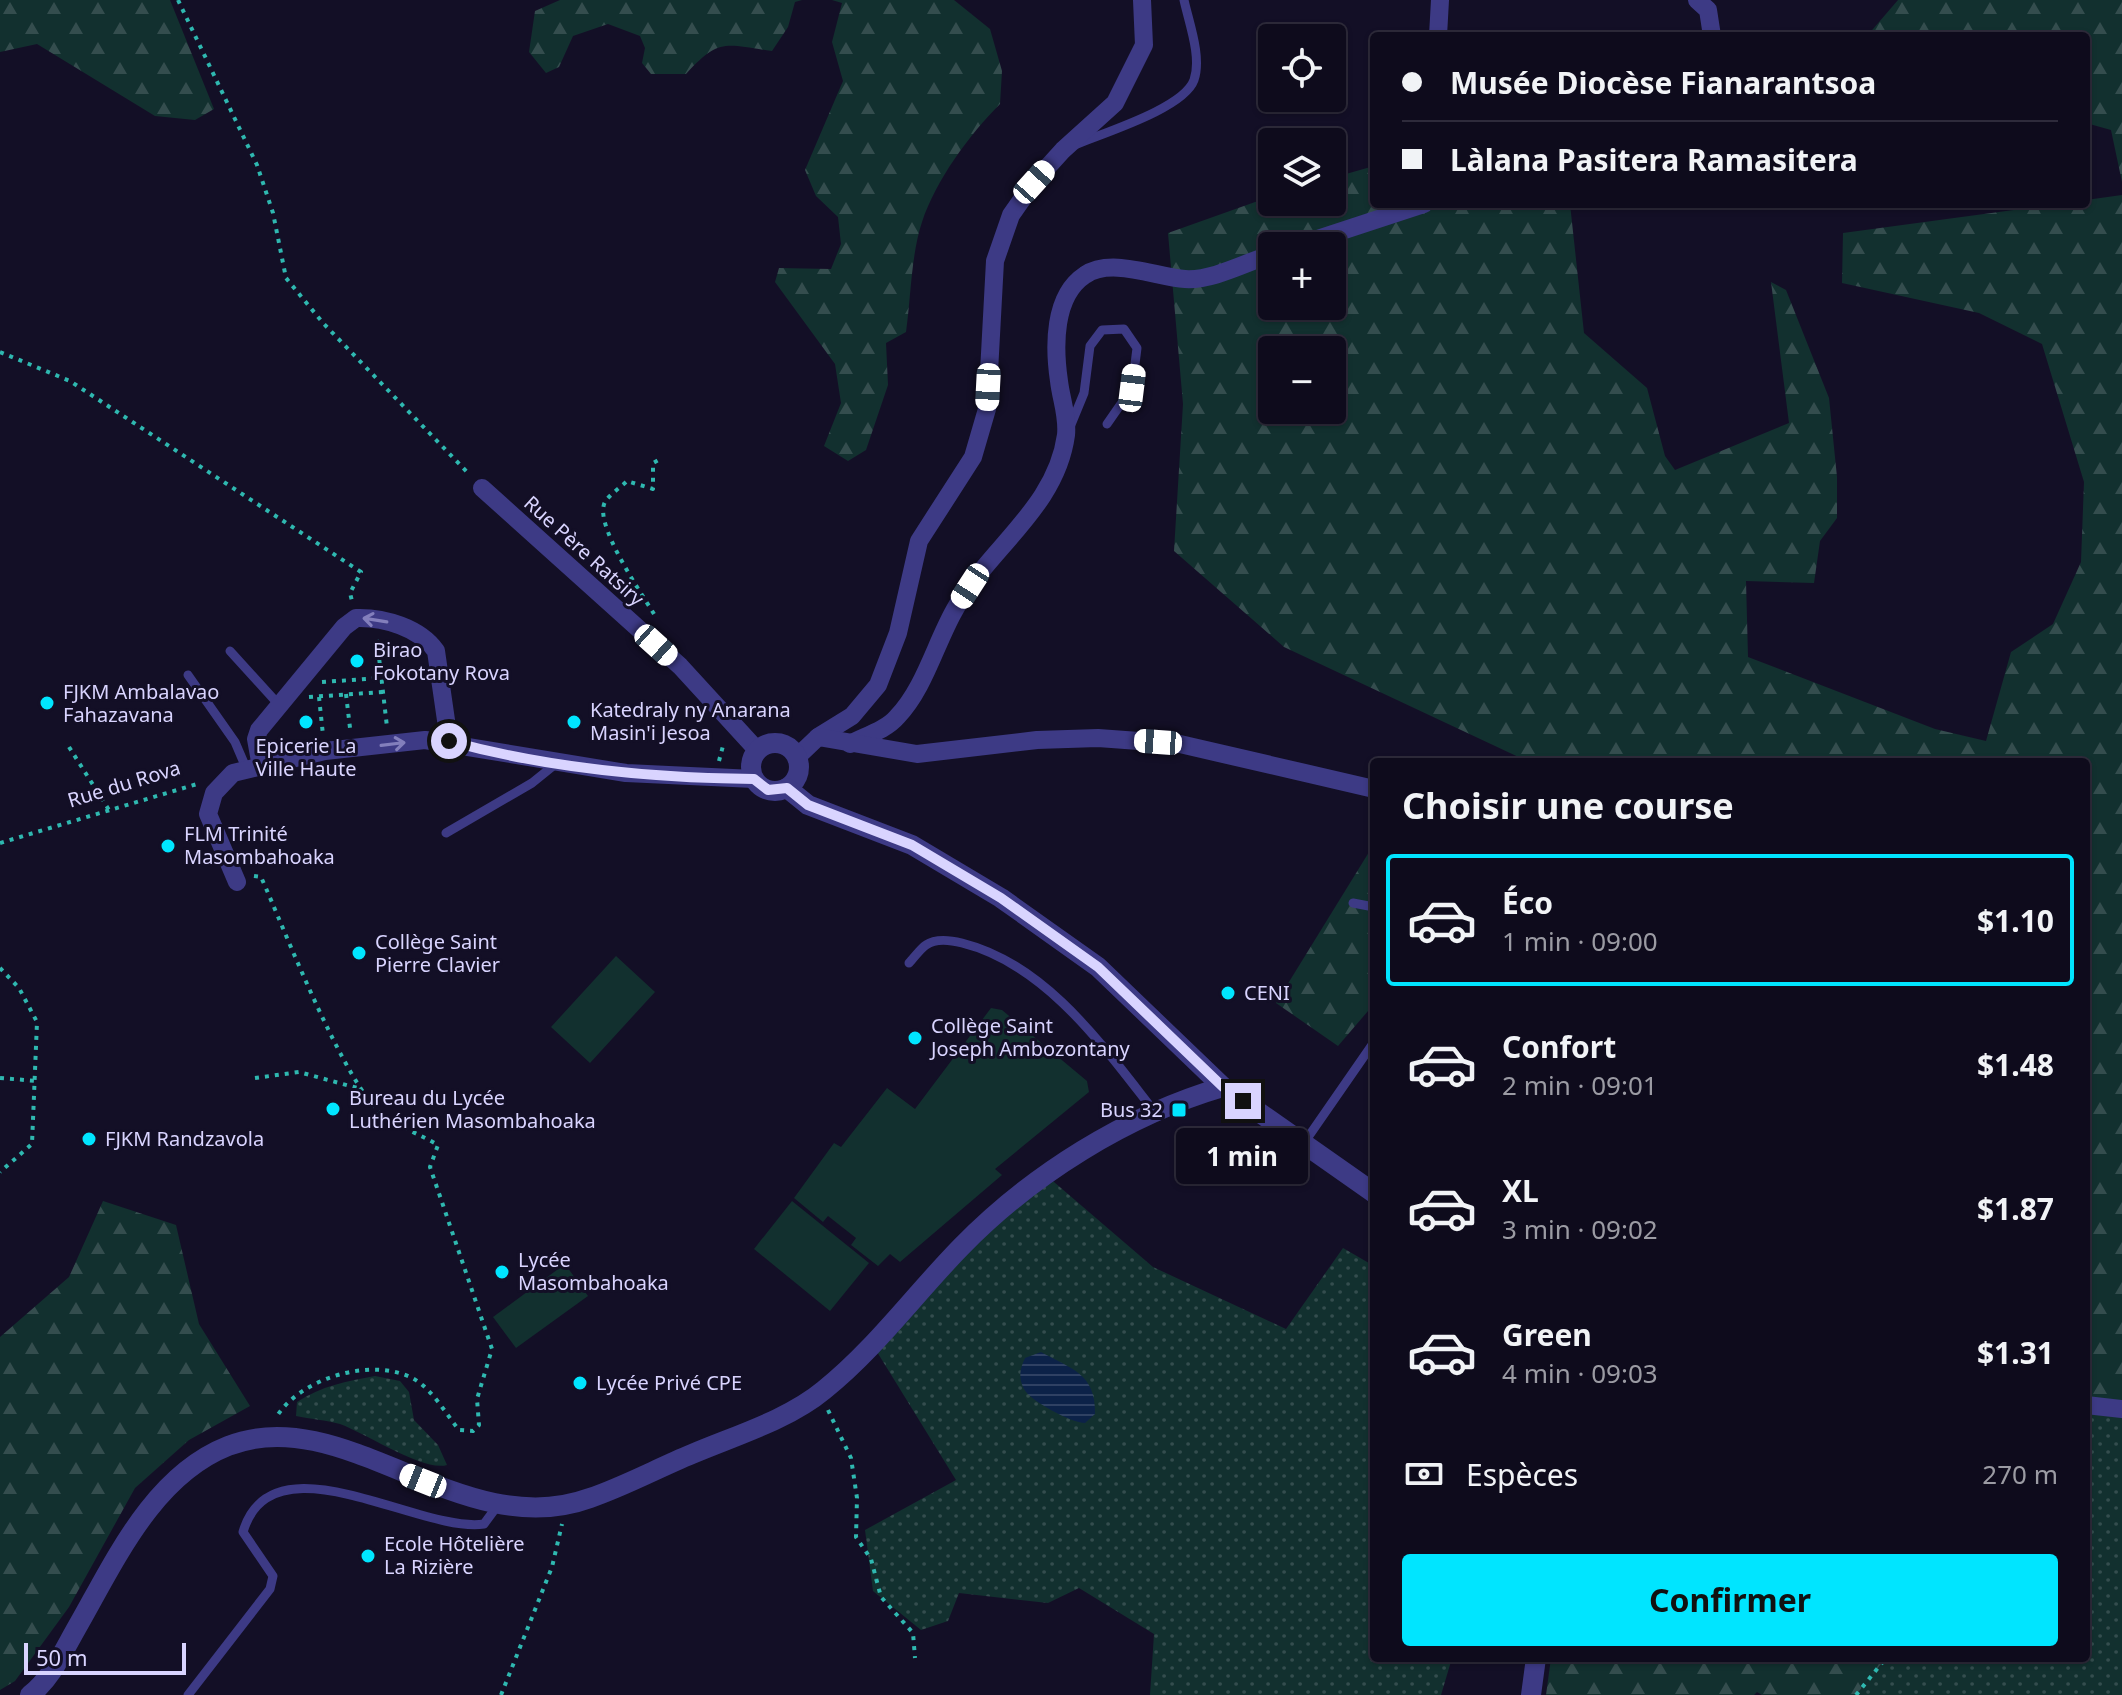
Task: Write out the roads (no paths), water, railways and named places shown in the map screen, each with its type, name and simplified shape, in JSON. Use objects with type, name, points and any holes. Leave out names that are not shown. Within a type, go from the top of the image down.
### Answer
[{"type":"street","points":[[797,757],[818,737],[852,716],[878,685],[898,633],[919,541],[973,457],[987,409],[995,261],[1011,215],[1063,150],[1115,103],[1144,45],[1142,0]]},
{"type":"street","points":[[1438,32],[1440,0]]},
{"type":"street","points":[[1697,0],[1708,10],[1711,32]]},
{"type":"street","points":[[1339,232],[1412,208]]},
{"type":"street","points":[[850,744],[896,719],[909,701],[954,609],[985,563],[1029,518],[1049,484],[1066,437],[1057,327],[1073,284],[1087,273],[1104,268],[1197,278],[1258,258]]},
{"type":"street","name":"Rue Père Ratsiry","points":[[482,488],[685,671],[757,750]]},
{"type":"street","points":[[247,770],[259,730],[344,627],[356,618],[374,618],[416,633],[436,651],[449,741]]},
{"type":"street","points":[[818,737],[917,754],[1098,738],[1180,744],[1370,788]]},
{"type":"street","points":[[237,882],[208,814],[214,793],[247,770],[325,751],[425,740],[449,741],[515,757],[626,773],[754,779],[768,790],[787,788],[808,805],[912,845],[1001,898],[1098,967],[1223,1087],[1370,1190]]},
{"type":"street","points":[[754,779],[751,761],[757,750],[767,744],[779,743],[789,747],[797,757],[799,771],[787,788]]},
{"type":"street","points":[[30,1695],[54,1669],[145,1513],[194,1465],[228,1445],[265,1437],[335,1446],[452,1493],[498,1505],[545,1508],[588,1499],[718,1443],[820,1393],[874,1347],[958,1249],[1002,1207],[1154,1111],[1223,1087]]},
{"type":"street","points":[[2090,1405],[2122,1409]]},
{"type":"street","points":[[1531,1695],[1535,1662]]},
{"type":"lane","points":[[1063,150],[1183,98],[1195,78],[1194,43],[1184,0]]},
{"type":"lane","points":[[1066,437],[1084,393],[1090,346],[1102,330],[1124,329],[1137,348],[1132,388],[1107,424]]},
{"type":"lane","points":[[230,651],[286,699]]},
{"type":"lane","points":[[188,675],[235,742],[247,770]]},
{"type":"lane","points":[[446,833],[532,783],[559,762]]},
{"type":"lane","points":[[1353,903],[1370,906]]},
{"type":"lane","points":[[909,963],[927,944],[946,939],[982,948],[1004,960],[1057,998],[1100,1042],[1154,1111]]},
{"type":"lane","points":[[1304,1143],[1370,1048]]},
{"type":"lane","points":[[188,1695],[270,1589],[273,1576],[243,1532],[248,1515],[264,1499],[296,1491],[325,1489],[359,1495],[443,1522],[472,1526],[484,1524],[498,1505]]},
{"type":"water","points":[[1041,1352],[1072,1368],[1091,1389],[1095,1414],[1085,1423],[1052,1410],[1024,1389],[1020,1373],[1025,1358]]},
{"type":"place","name":"Birao Fokotany Rova","points":[[357,661]]},
{"type":"place","name":"FJKM Ambalavao Fahazavana","points":[[47,703]]},
{"type":"place","name":"Epicerie La Ville Haute","points":[[306,722]]},
{"type":"place","name":"Katedraly ny Anarana Masin'i Jesoa","points":[[574,722]]},
{"type":"place","name":"FLM Trinité Masombahoaka","points":[[168,846]]},
{"type":"place","name":"Collège Saint Pierre Clavier","points":[[359,953]]},
{"type":"place","name":"CENI","points":[[1228,993]]},
{"type":"place","name":"Collège Saint Joseph Ambozontany","points":[[915,1038]]},
{"type":"place","name":"Bureau du Lycée Luthérien Masombahoaka","points":[[333,1109]]},
{"type":"place","name":"Bus 32","points":[[1179,1110]]},
{"type":"place","name":"FJKM Randzavola","points":[[89,1139]]},
{"type":"place","name":"Lycée Masombahoaka","points":[[502,1272]]},
{"type":"place","name":"Lycée Privé CPE","points":[[580,1383]]},
{"type":"place","name":"Ecole Hôtelière La Rizière","points":[[368,1556]]}]
